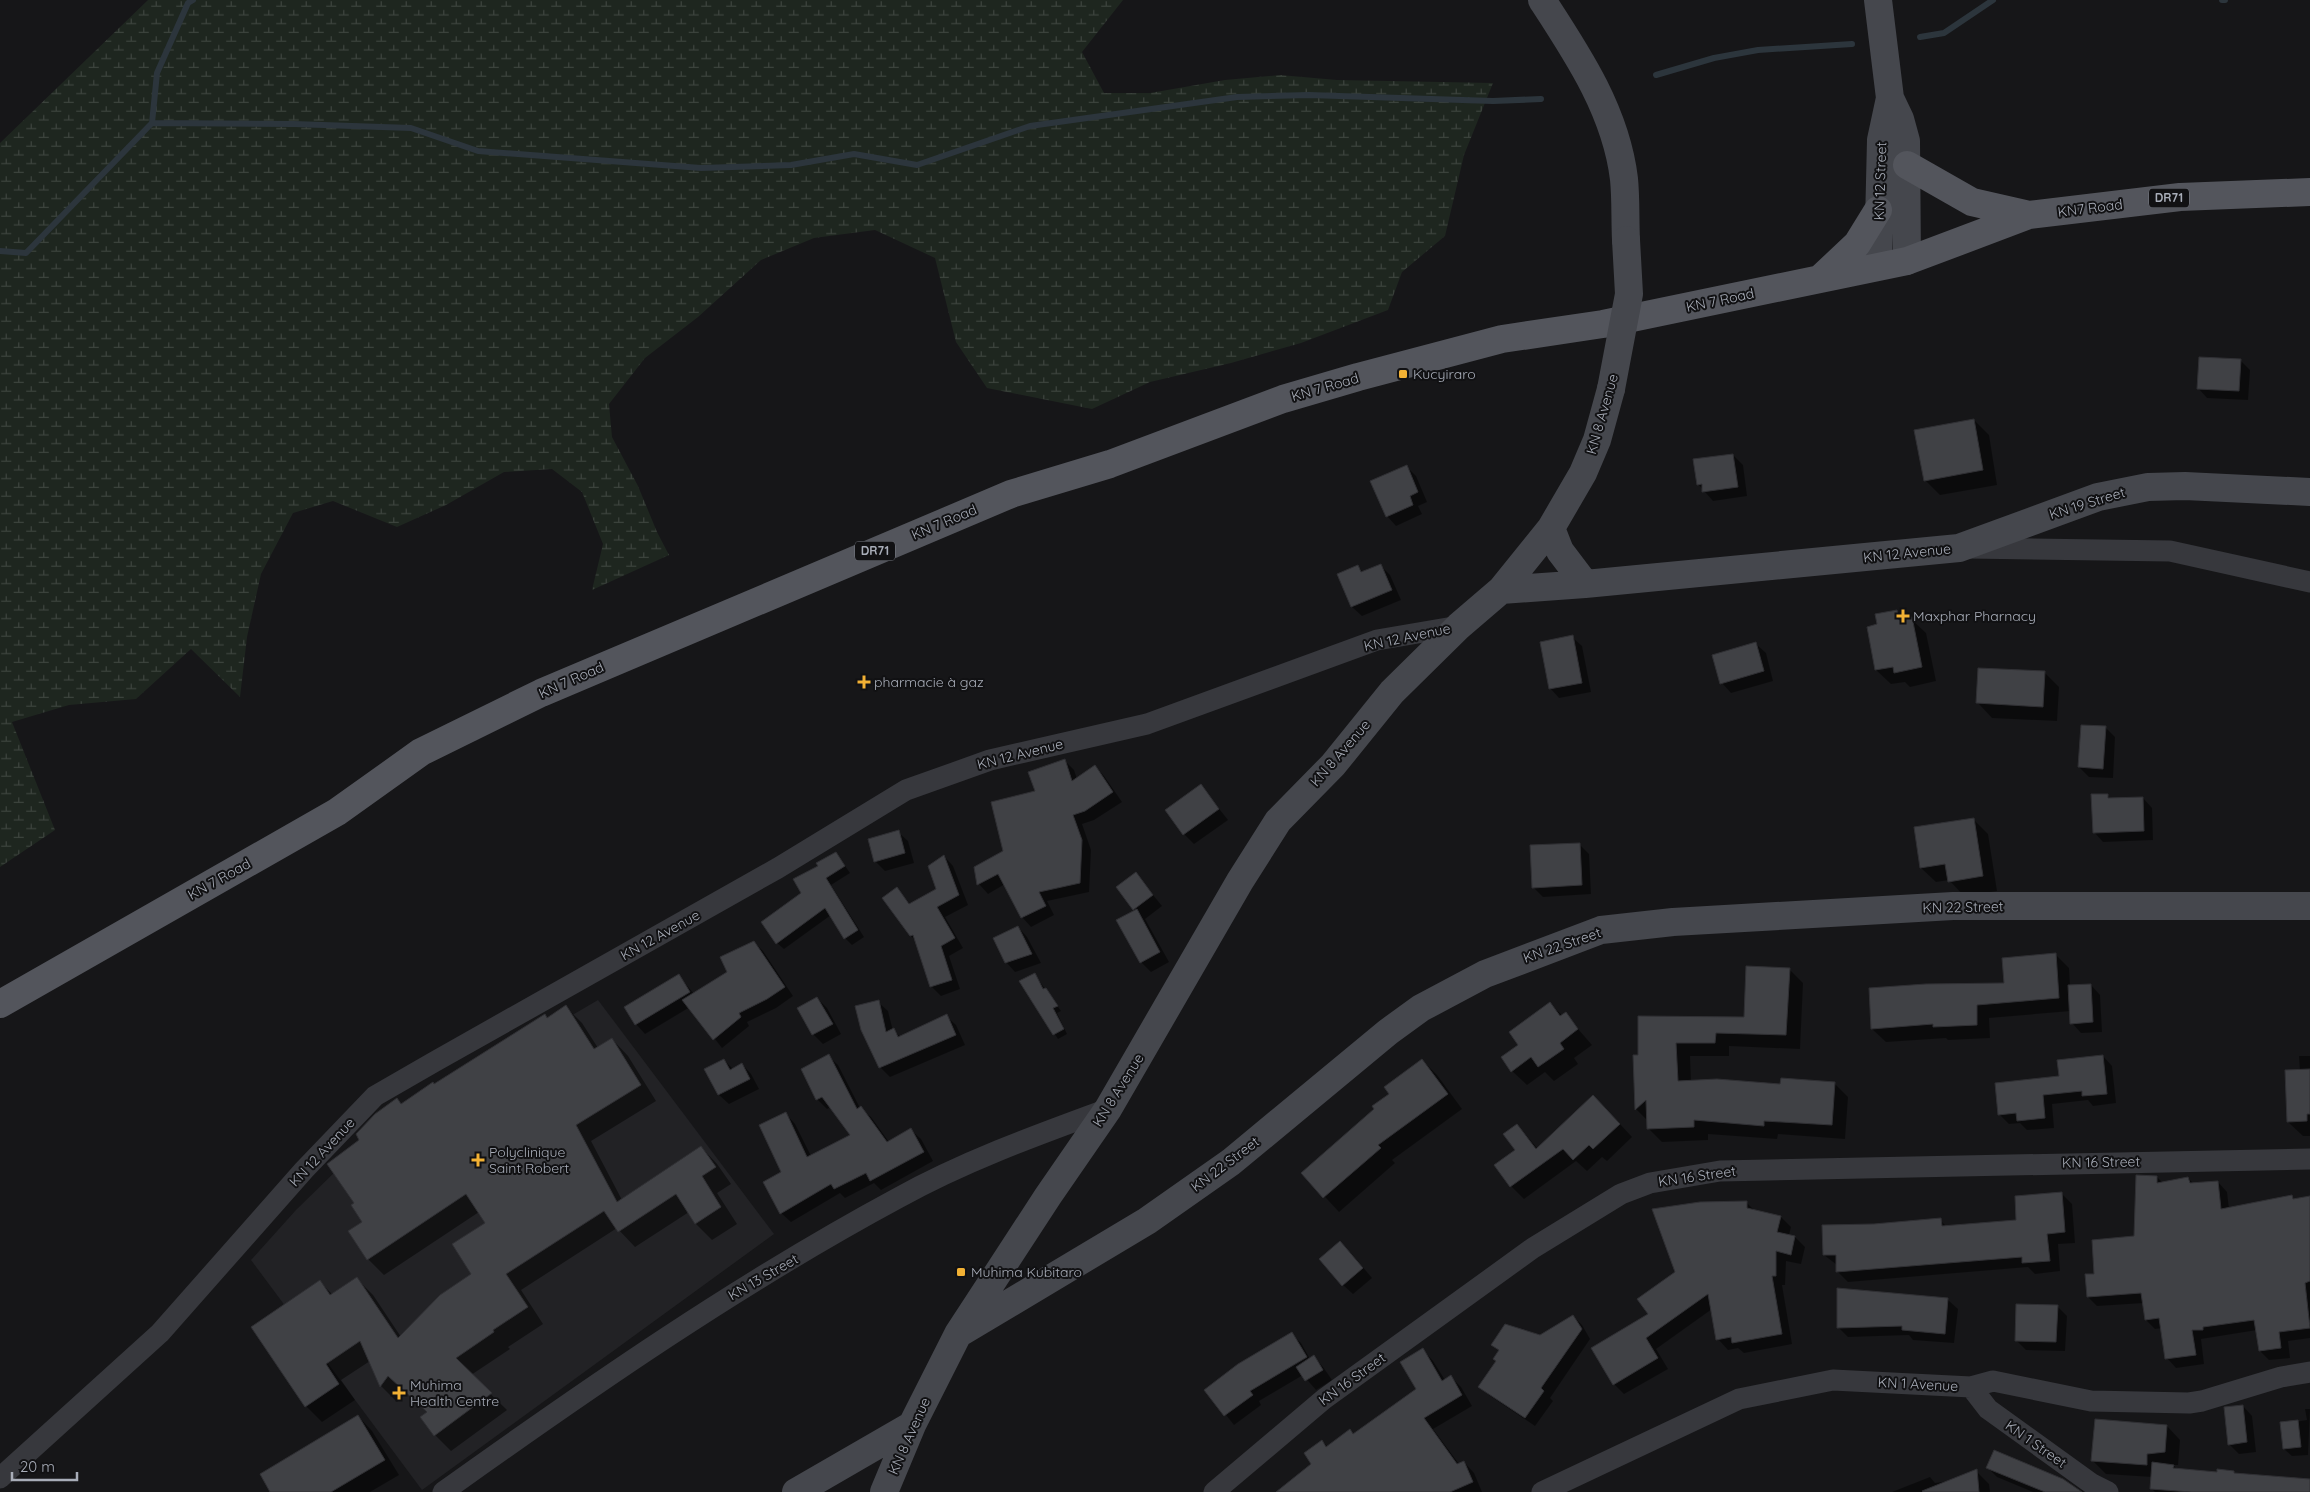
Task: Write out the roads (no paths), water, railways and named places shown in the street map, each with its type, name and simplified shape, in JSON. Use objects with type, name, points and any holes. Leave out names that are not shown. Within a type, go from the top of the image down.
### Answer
[{"type":"main road","points":[[1907,165],[1972,202],[2029,215]]},
{"type":"main road","name":"KN7 Road","points":[[1878,266],[1907,261],[2029,215],[2180,197],[2310,192]]},
{"type":"main road","points":[[1820,278],[1857,244],[1878,210]]},
{"type":"main road","name":"KN 7 Road","points":[[0,1004],[337,812],[420,752],[541,693],[1011,494],[1110,464],[1283,399],[1502,339],[1603,324],[1878,266]]},
{"type":"street","name":"KN 8 Avenue","points":[[884,1492],[912,1425],[958,1334],[1042,1204],[1108,1109],[1240,882],[1278,821],[1333,765],[1392,692],[1459,626],[1501,590],[1551,528],[1583,473],[1597,440],[1611,389],[1629,294],[1624,178],[1615,138],[1599,96],[1542,0]]},
{"type":"street","name":"KN 12 Street","points":[[1878,0],[1890,98],[1906,141],[1907,261]]},
{"type":"street","name":"KN 12 Street","points":[[1878,266],[1881,140],[1890,98]]},
{"type":"street","name":"KN 19 Street","points":[[1959,548],[2058,510],[2118,492],[2148,487],[2185,486],[2310,492]]},
{"type":"street","points":[[1551,528],[1560,551],[1585,584]]},
{"type":"street","name":"KN 12 Avenue","points":[[1501,590],[1585,584],[1959,548],[2170,551],[2310,582]]},
{"type":"street","name":"KN 12 Avenue","points":[[0,1478],[160,1333],[304,1170],[375,1096],[778,868],[906,790],[990,760],[1147,724],[1377,640],[1459,626]]},
{"type":"street","name":"KN 22 Street","points":[[958,1334],[1147,1221],[1231,1162],[1388,1032],[1420,1008],[1485,974],[1601,930],[1673,922],[1953,906],[2310,906]]},
{"type":"street","name":"KN 13 Street","points":[[443,1492],[713,1307],[899,1197],[1015,1143],[1108,1109]]},
{"type":"street","name":"KN 16 Street","points":[[1214,1492],[1324,1399],[1533,1248],[1621,1194],[1650,1183],[1720,1171],[2310,1159]]},
{"type":"street","name":"KN 1 Avenue","points":[[1542,1492],[1739,1399],[1833,1380],[1971,1387],[1993,1381],[2091,1401],[2189,1403],[2202,1401],[2281,1377],[2310,1372]]},
{"type":"street","name":"KN 1 Street","points":[[1971,1387],[1988,1410],[2092,1484],[2108,1492]]},
{"type":"street","points":[[796,1492],[912,1425]]},
{"type":"waterway","points":[[152,123],[157,73],[188,3],[193,0]]},
{"type":"waterway","points":[[1920,37],[1944,33],[1993,0]]},
{"type":"waterway","points":[[1656,75],[1714,58],[1758,50],[1852,44]]},
{"type":"waterway","points":[[0,251],[26,253],[152,123],[294,124],[411,128],[478,151],[701,168],[791,165],[854,154],[917,165],[1030,126],[1237,97],[1309,95],[1493,101],[1541,99]]},
{"type":"place","name":"Kucyiraro","points":[[1403,374]]},
{"type":"place","name":"Maxphar Pharnacy","points":[[1903,616]]},
{"type":"place","name":"pharmacie à gaz","points":[[864,682]]},
{"type":"place","name":"Polyclinique Saint Robert","points":[[478,1160]]},
{"type":"place","name":"Muhima Kubitaro","points":[[961,1272]]},
{"type":"place","name":"Muhima Health Centre","points":[[399,1393]]}]
